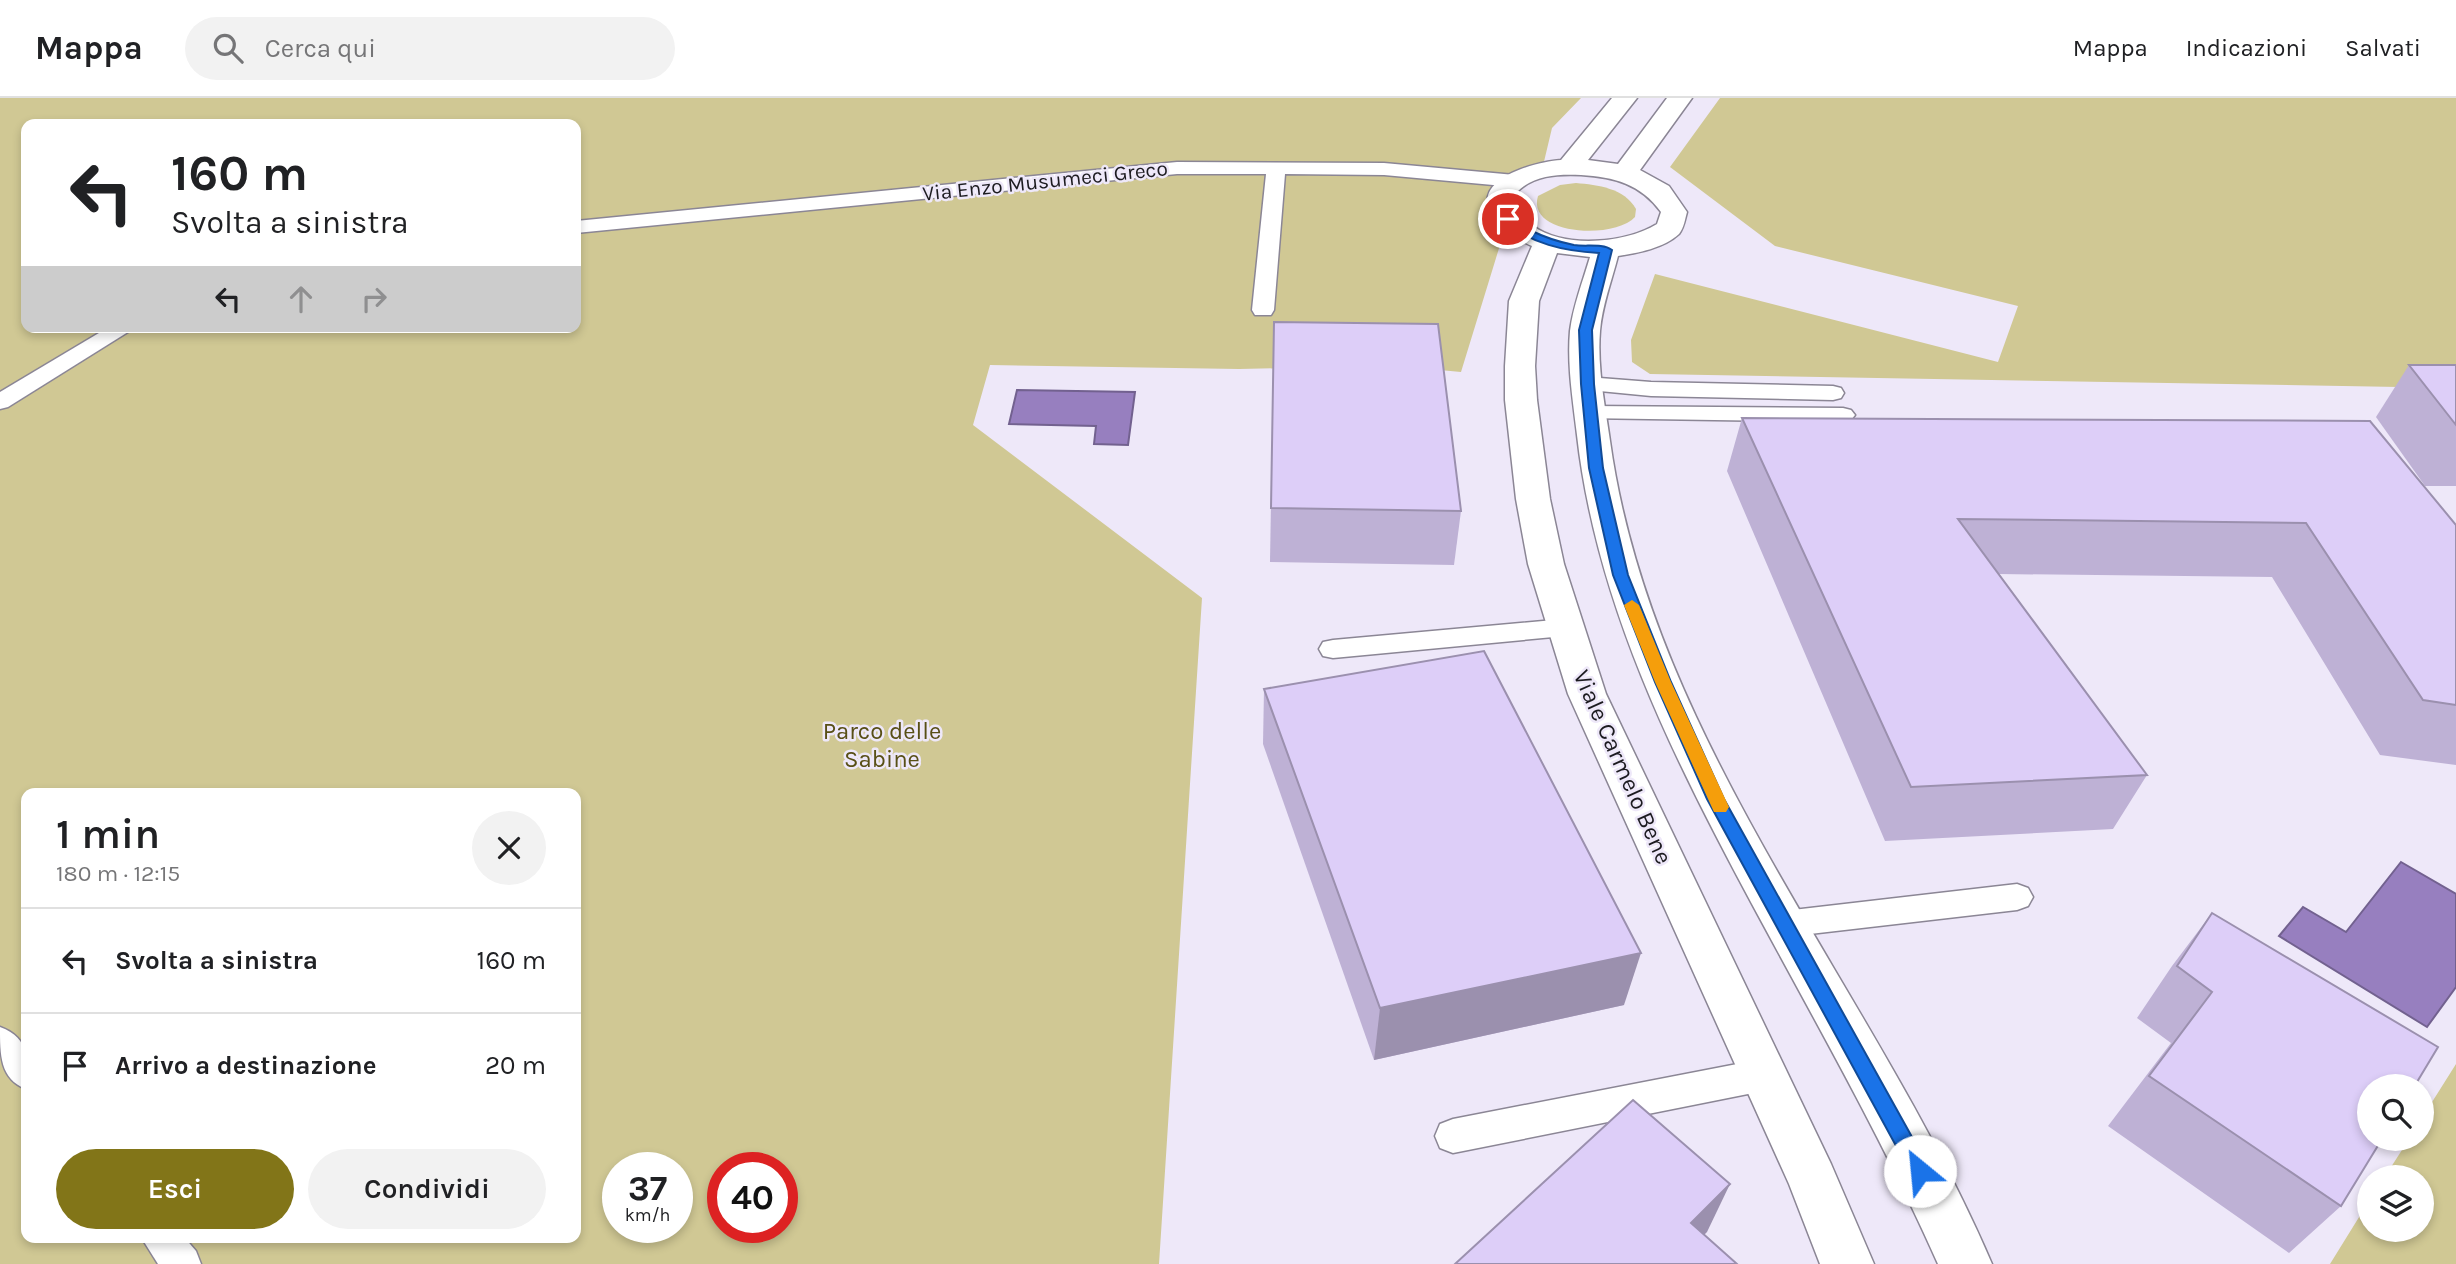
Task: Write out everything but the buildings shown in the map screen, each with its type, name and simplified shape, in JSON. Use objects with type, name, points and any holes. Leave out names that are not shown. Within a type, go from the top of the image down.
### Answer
[{"type":"street","points":[[1569,167],[1625,98]]},
{"type":"street","points":[[1625,174],[1657,126],[1680,98]]},
{"type":"street","points":[[1569,167],[1625,174],[1660,192],[1671,204],[1674,216],[1667,230],[1656,239],[1634,247],[1576,249],[1547,242],[1524,232],[1504,212],[1501,205],[1504,192],[1515,181],[1542,170],[1569,167]]},
{"type":"street","name":"Viale Carmelo Bene","points":[[1547,242],[1524,301],[1521,400],[1533,499],[1546,564],[1587,694],[1763,1074],[1847,1264]]},
{"type":"street","points":[[1606,250],[1586,330],[1589,398],[1596,468],[1621,575],[1640,628],[1716,799],[1926,1181],[1965,1264]]},
{"type":"lane","name":"Via Enzo Musumeci Greco","points":[[581,228],[1177,168],[1384,169],[1515,181]]},
{"type":"lane","points":[[1263,310],[1276,168]]},
{"type":"lane","points":[[0,402],[115,333]]},
{"type":"lane","points":[[1589,398],[1651,389],[1833,393]]},
{"type":"lane","points":[[1589,398],[1843,415]]},
{"type":"lane","points":[[1333,649],[1565,628]]},
{"type":"lane","points":[[1784,924],[2017,897]]},
{"type":"lane","points":[[0,1042],[21,1068]]},
{"type":"lane","points":[[1453,1136],[1763,1074]]},
{"type":"lane","points":[[165,1243],[182,1264]]},
{"type":"green space","name":"Parco delle Sabine","points":[[0,98],[1581,98],[1552,128],[1542,170],[1515,181],[1508,219],[1461,372],[1397,366],[1239,369],[990,365],[973,425],[1202,598],[1159,1264],[0,1264]]},
{"type":"green space","points":[[1720,98],[2456,98],[2456,388],[1650,374],[1632,362],[1631,340],[1655,274],[1998,362],[2018,306],[1775,246],[1670,167]]},
{"type":"green space","points":[[1576,183],[1601,187],[1625,196],[1636,209],[1635,217],[1609,229],[1592,231],[1558,226],[1545,219],[1538,209],[1538,196],[1560,185]]},
{"type":"green space","points":[[2456,1064],[2456,1264],[2330,1264],[2357,1220],[2357,1242],[2434,1242],[2434,1165],[2392,1165],[2401,1151],[2434,1151],[2434,1099]]},
{"type":"shaded area","points":[[1017,390],[1135,392],[1128,445],[1094,444],[1096,426],[1009,424]]},
{"type":"shaded area","points":[[2401,862],[2456,894],[2456,987],[2427,1027],[2279,936],[2303,907],[2346,932]]},
{"type":"slow traffic","points":[[1632,605],[1663,682],[1720,807]]},
{"type":"route","points":[[1508,219],[1524,232],[1547,242],[1576,249],[1606,250],[1586,330],[1587,384],[1596,468],[1621,575],[1640,628],[1716,799],[1920,1171]]}]
